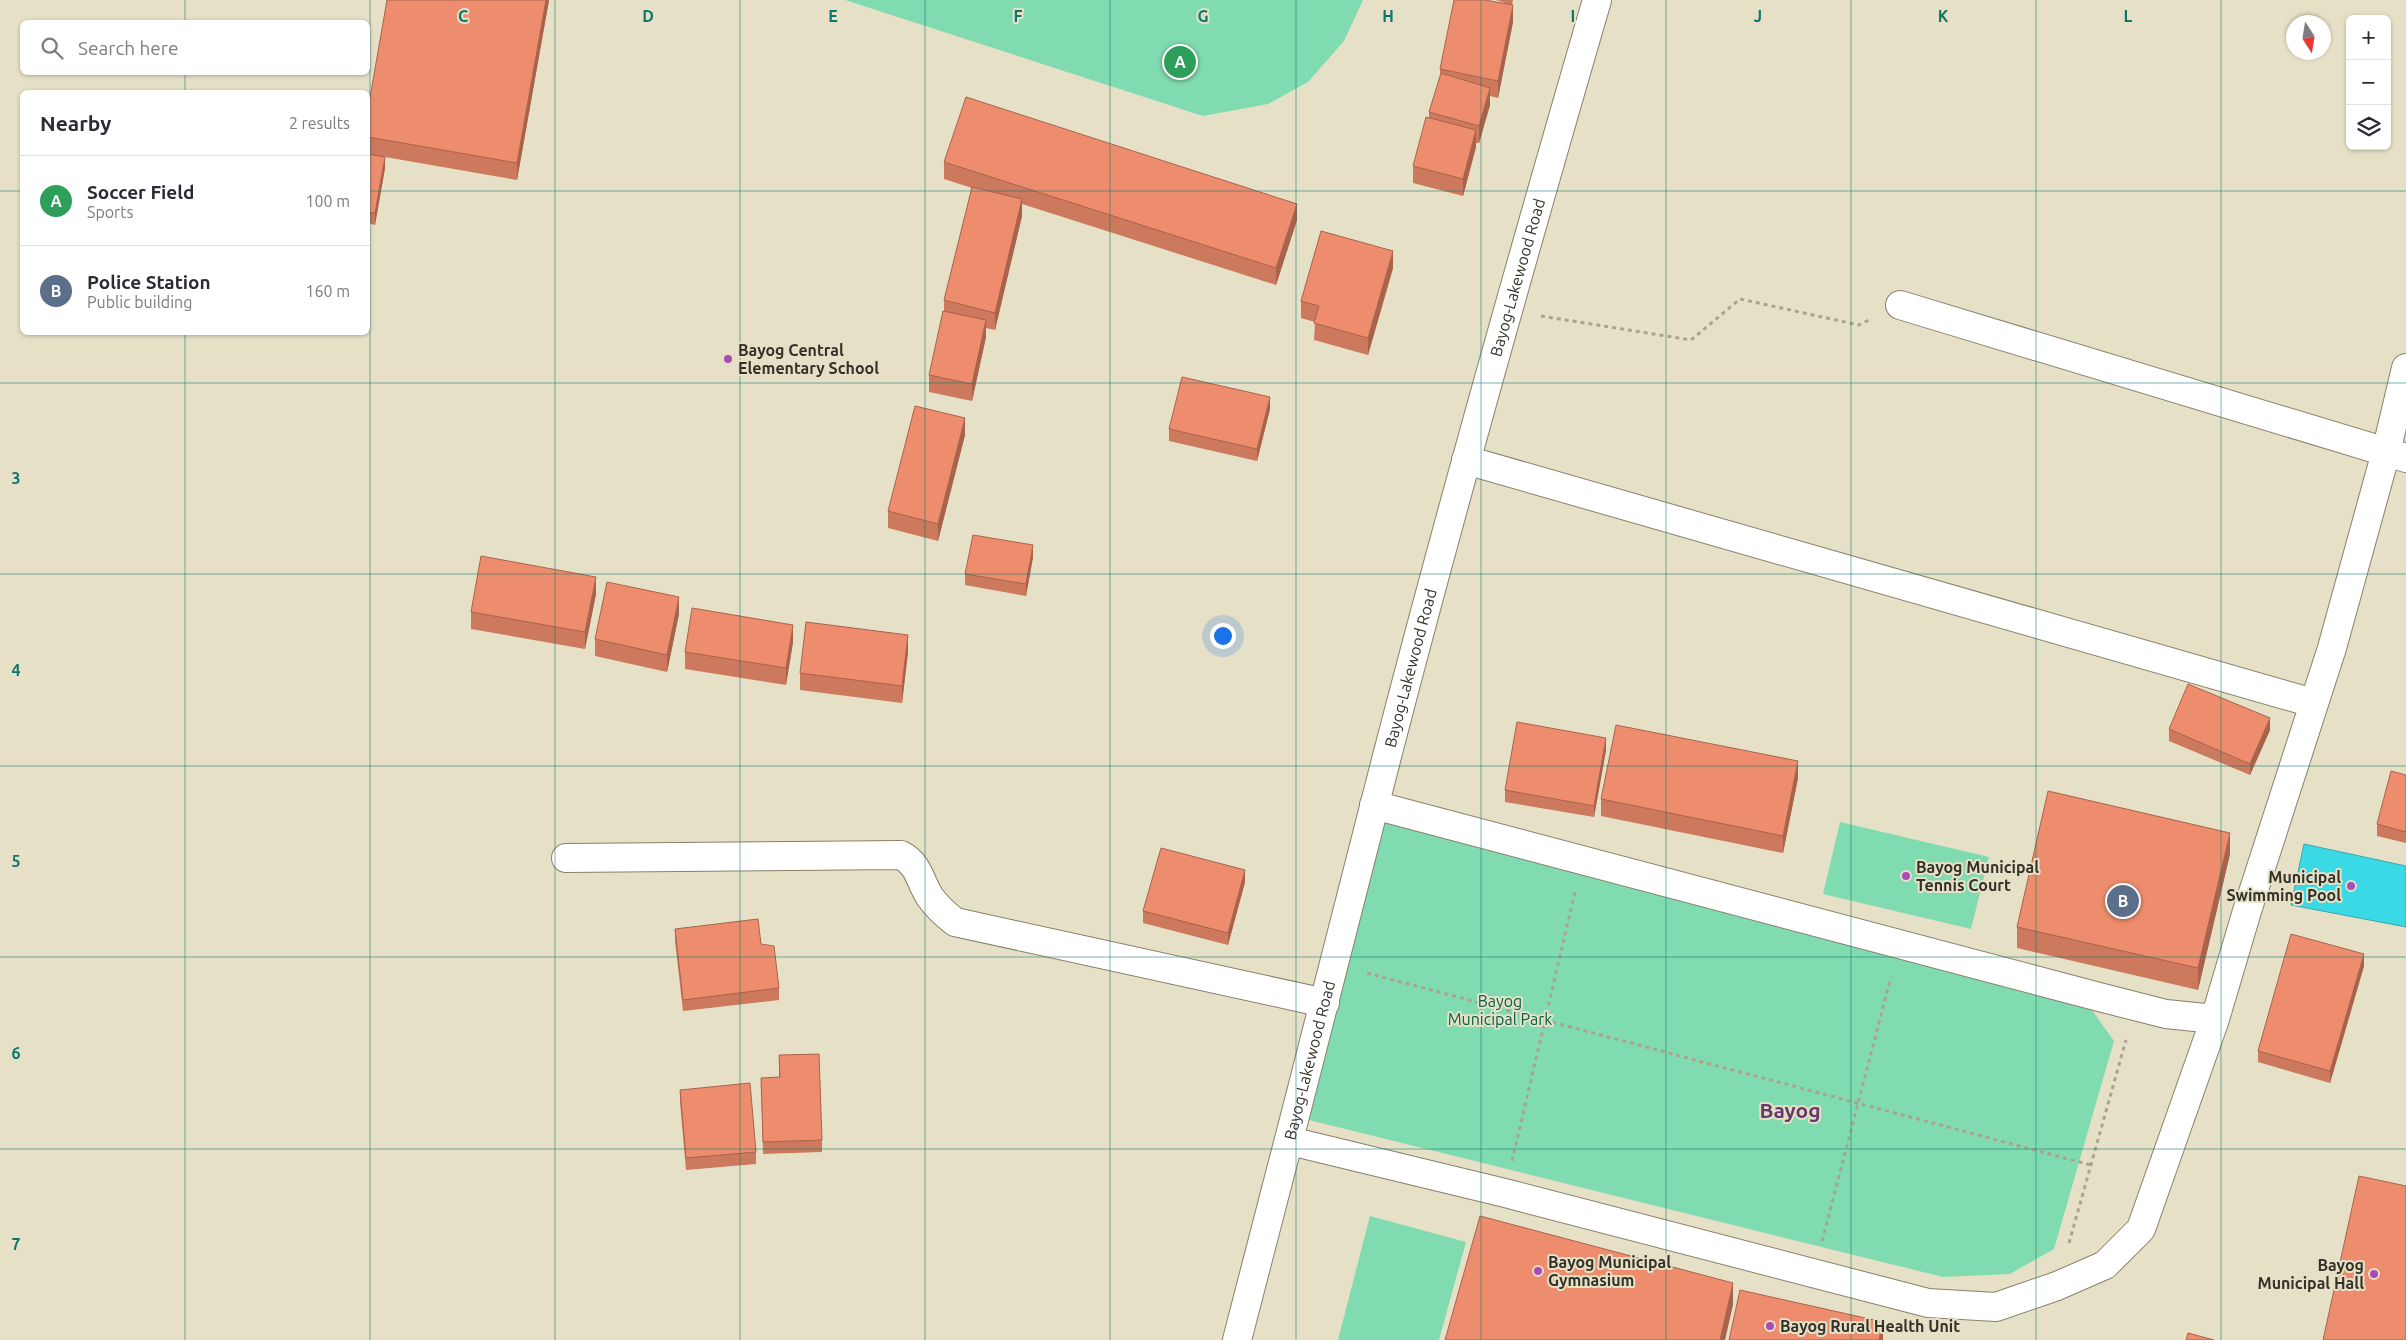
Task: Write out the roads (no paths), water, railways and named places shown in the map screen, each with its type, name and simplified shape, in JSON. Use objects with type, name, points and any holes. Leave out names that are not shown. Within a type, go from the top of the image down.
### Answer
[{"type":"street","name":"Bayog-Lakewood Road","points":[[1237,1340],[1290,1141],[1374,805],[1466,460],[1597,0]]},
{"type":"street","points":[[1900,305],[2396,455]]},
{"type":"street","points":[[1290,1141],[1505,1193],[1928,1303],[1996,1306],[2057,1286],[2105,1265],[2142,1229],[2215,1019],[2313,703],[2396,455],[2406,368]]},
{"type":"street","points":[[1466,460],[2313,703]]},
{"type":"street","points":[[1374,805],[2103,998],[2166,1014],[2215,1019]]},
{"type":"street","points":[[566,858],[902,855],[911,860],[930,897],[942,912],[955,922],[1324,1003]]},
{"type":"water","name":"Municipal Swimming Pool","points":[[2304,844],[2406,866],[2406,927],[2291,905]]},
{"type":"place","name":"Soccer Field","points":[[1180,62]]},
{"type":"place","name":"Bayog Central Elementary School","points":[[728,359]]},
{"type":"place","name":"Bayog Municipal Tennis Court","points":[[1906,876]]},
{"type":"place","name":"Municipal Swimming Pool","points":[[2351,886]]},
{"type":"place","name":"Police Station","points":[[2123,901]]},
{"type":"place","name":"Bayog Municipal Gymnasium","points":[[1538,1271]]},
{"type":"place","name":"Bayog Municipal Hall","points":[[2374,1274]]},
{"type":"place","name":"Bayog Rural Health Unit","points":[[1770,1326]]},
{"type":"district","name":"Bayog","points":[[1790,1110]]},
{"type":"park label","name":"Bayog Municipal Park","points":[[1500,1010]]}]
